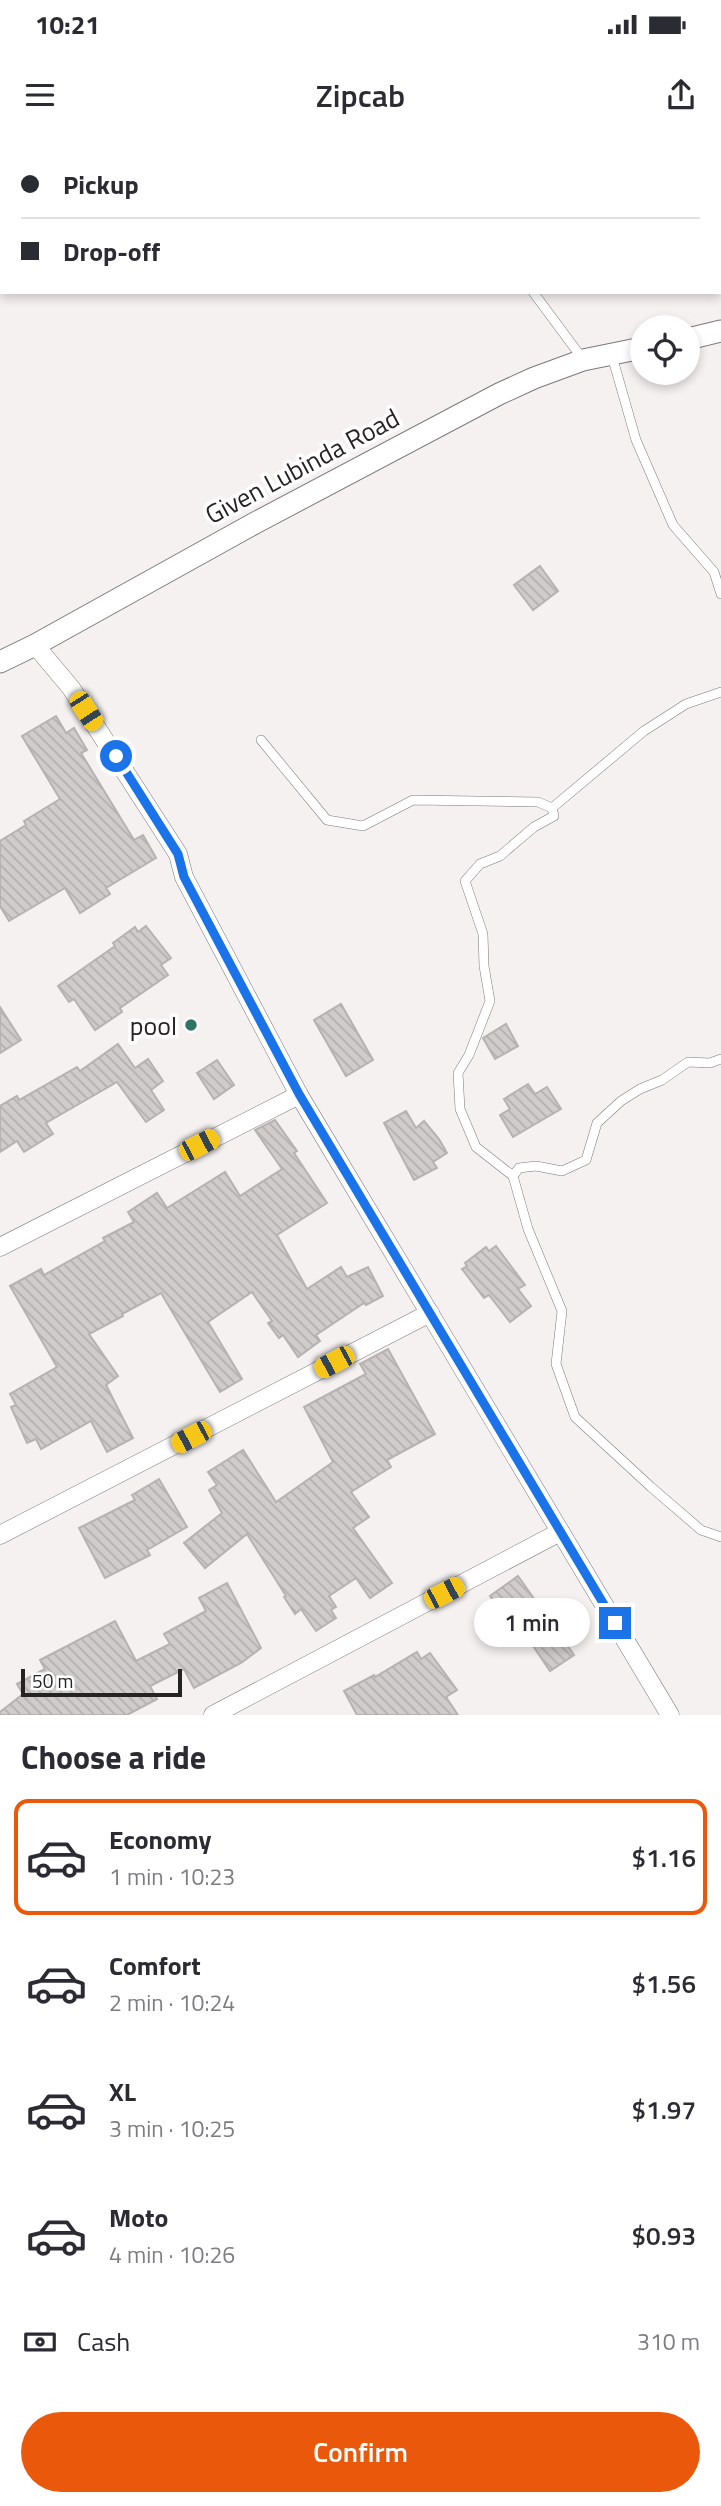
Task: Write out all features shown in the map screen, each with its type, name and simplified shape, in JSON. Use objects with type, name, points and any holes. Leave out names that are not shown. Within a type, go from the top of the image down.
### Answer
[{"type":"street","points":[[700,336],[721,331]]},
{"type":"street","name":"Given Lubinda Road","points":[[0,662],[499,394],[583,360],[630,350]]},
{"type":"street","points":[[35,645],[71,688],[178,854],[184,877],[299,1094],[670,1715]]},
{"type":"street","points":[[0,1247],[299,1094]]},
{"type":"street","points":[[0,1535],[430,1313]]},
{"type":"street","points":[[213,1715],[560,1532]]},
{"type":"lane","points":[[534,294],[583,360]]},
{"type":"lane","points":[[611,354],[636,440],[673,526],[714,572],[721,594]]},
{"type":"lane","points":[[552,808],[644,731],[686,704],[721,691]]},
{"type":"lane","points":[[261,740],[327,820],[363,826],[413,800],[538,802],[552,808]]},
{"type":"lane","points":[[552,808],[554,816],[534,827],[508,851],[480,863],[465,881],[483,934],[484,966],[490,1001],[469,1055],[458,1073],[460,1110],[476,1147],[513,1176],[528,1229],[562,1311],[556,1364],[575,1417],[701,1530],[721,1537]]},
{"type":"lane","points":[[513,1176],[519,1168],[536,1166],[562,1171],[586,1160],[597,1124],[621,1101],[662,1080],[688,1062],[710,1063],[721,1059]]},
{"type":"building","points":[[540,566],[558,591],[533,610],[514,585]]},
{"type":"building","points":[[56,716],[66,733],[74,728],[87,750],[81,753],[134,840],[143,835],[156,858],[106,888],[110,894],[80,913],[65,888],[9,921],[0,906],[0,841],[26,825],[24,821],[60,799],[22,736]]},
{"type":"building","points":[[146,926],[171,958],[161,965],[168,975],[120,1008],[122,1012],[95,1030],[74,999],[69,1002],[58,986],[115,946],[113,943],[135,927],[138,932]]},
{"type":"building","points":[[341,1004],[373,1060],[346,1076],[314,1020]]},
{"type":"building","points":[[0,1007],[21,1040],[0,1053]]},
{"type":"building","points":[[506,1024],[518,1046],[495,1059],[483,1038]]},
{"type":"building","points":[[118,1044],[135,1068],[148,1059],[163,1081],[151,1090],[164,1110],[146,1122],[117,1082],[46,1123],[53,1134],[24,1152],[17,1141],[0,1152],[0,1106],[17,1096],[19,1100],[77,1067],[80,1071]]},
{"type":"building","points":[[217,1060],[234,1085],[214,1099],[197,1073]]},
{"type":"building","points":[[528,1084],[535,1094],[547,1087],[561,1109],[513,1137],[500,1115],[510,1109],[504,1099]]},
{"type":"building","points":[[406,1111],[416,1128],[424,1121],[447,1153],[433,1162],[437,1168],[414,1180],[384,1123]]},
{"type":"building","points":[[275,1120],[297,1151],[294,1153],[327,1203],[277,1235],[307,1289],[341,1267],[347,1277],[368,1267],[383,1296],[366,1305],[364,1303],[316,1335],[320,1341],[298,1357],[283,1335],[279,1338],[268,1323],[272,1321],[252,1292],[208,1322],[242,1379],[220,1392],[161,1293],[89,1334],[118,1376],[106,1385],[133,1438],[107,1452],[91,1421],[41,1449],[36,1439],[27,1443],[11,1407],[16,1405],[10,1394],[57,1367],[10,1286],[41,1269],[44,1275],[105,1241],[103,1238],[134,1222],[128,1212],[157,1193],[167,1208],[225,1172],[240,1196],[282,1169],[255,1130]]},
{"type":"building","points":[[496,1246],[525,1285],[518,1289],[531,1306],[510,1322],[489,1295],[484,1298],[462,1269],[467,1266],[465,1263],[486,1247],[489,1251]]},
{"type":"building","points":[[388,1349],[435,1434],[387,1460],[391,1467],[351,1492],[369,1517],[353,1528],[392,1583],[370,1598],[356,1578],[329,1596],[336,1607],[331,1610],[336,1618],[316,1631],[301,1609],[295,1614],[247,1534],[205,1568],[184,1543],[222,1513],[209,1490],[217,1485],[208,1472],[243,1450],[276,1502],[333,1462],[304,1407],[366,1374],[360,1364]]},
{"type":"building","points":[[159,1479],[187,1527],[147,1550],[150,1555],[105,1578],[79,1528],[135,1500],[132,1495]]},
{"type":"building","points":[[518,1576],[574,1655],[550,1671],[519,1625],[513,1629],[490,1596]]},
{"type":"building","points":[[227,1583],[261,1648],[241,1663],[194,1688],[184,1669],[150,1686],[157,1699],[127,1715],[0,1715],[0,1712],[23,1694],[17,1684],[45,1669],[40,1660],[115,1621],[136,1661],[170,1644],[164,1634],[206,1611],[199,1598]]},
{"type":"building","points":[[417,1652],[421,1659],[430,1653],[457,1690],[446,1697],[458,1715],[357,1715],[344,1691],[374,1675],[375,1677]]},
{"type":"place","name":"pool","points":[[191,1025]]},
{"type":"route","points":[[116,756],[178,854],[184,877],[299,1094],[615,1623]]}]
